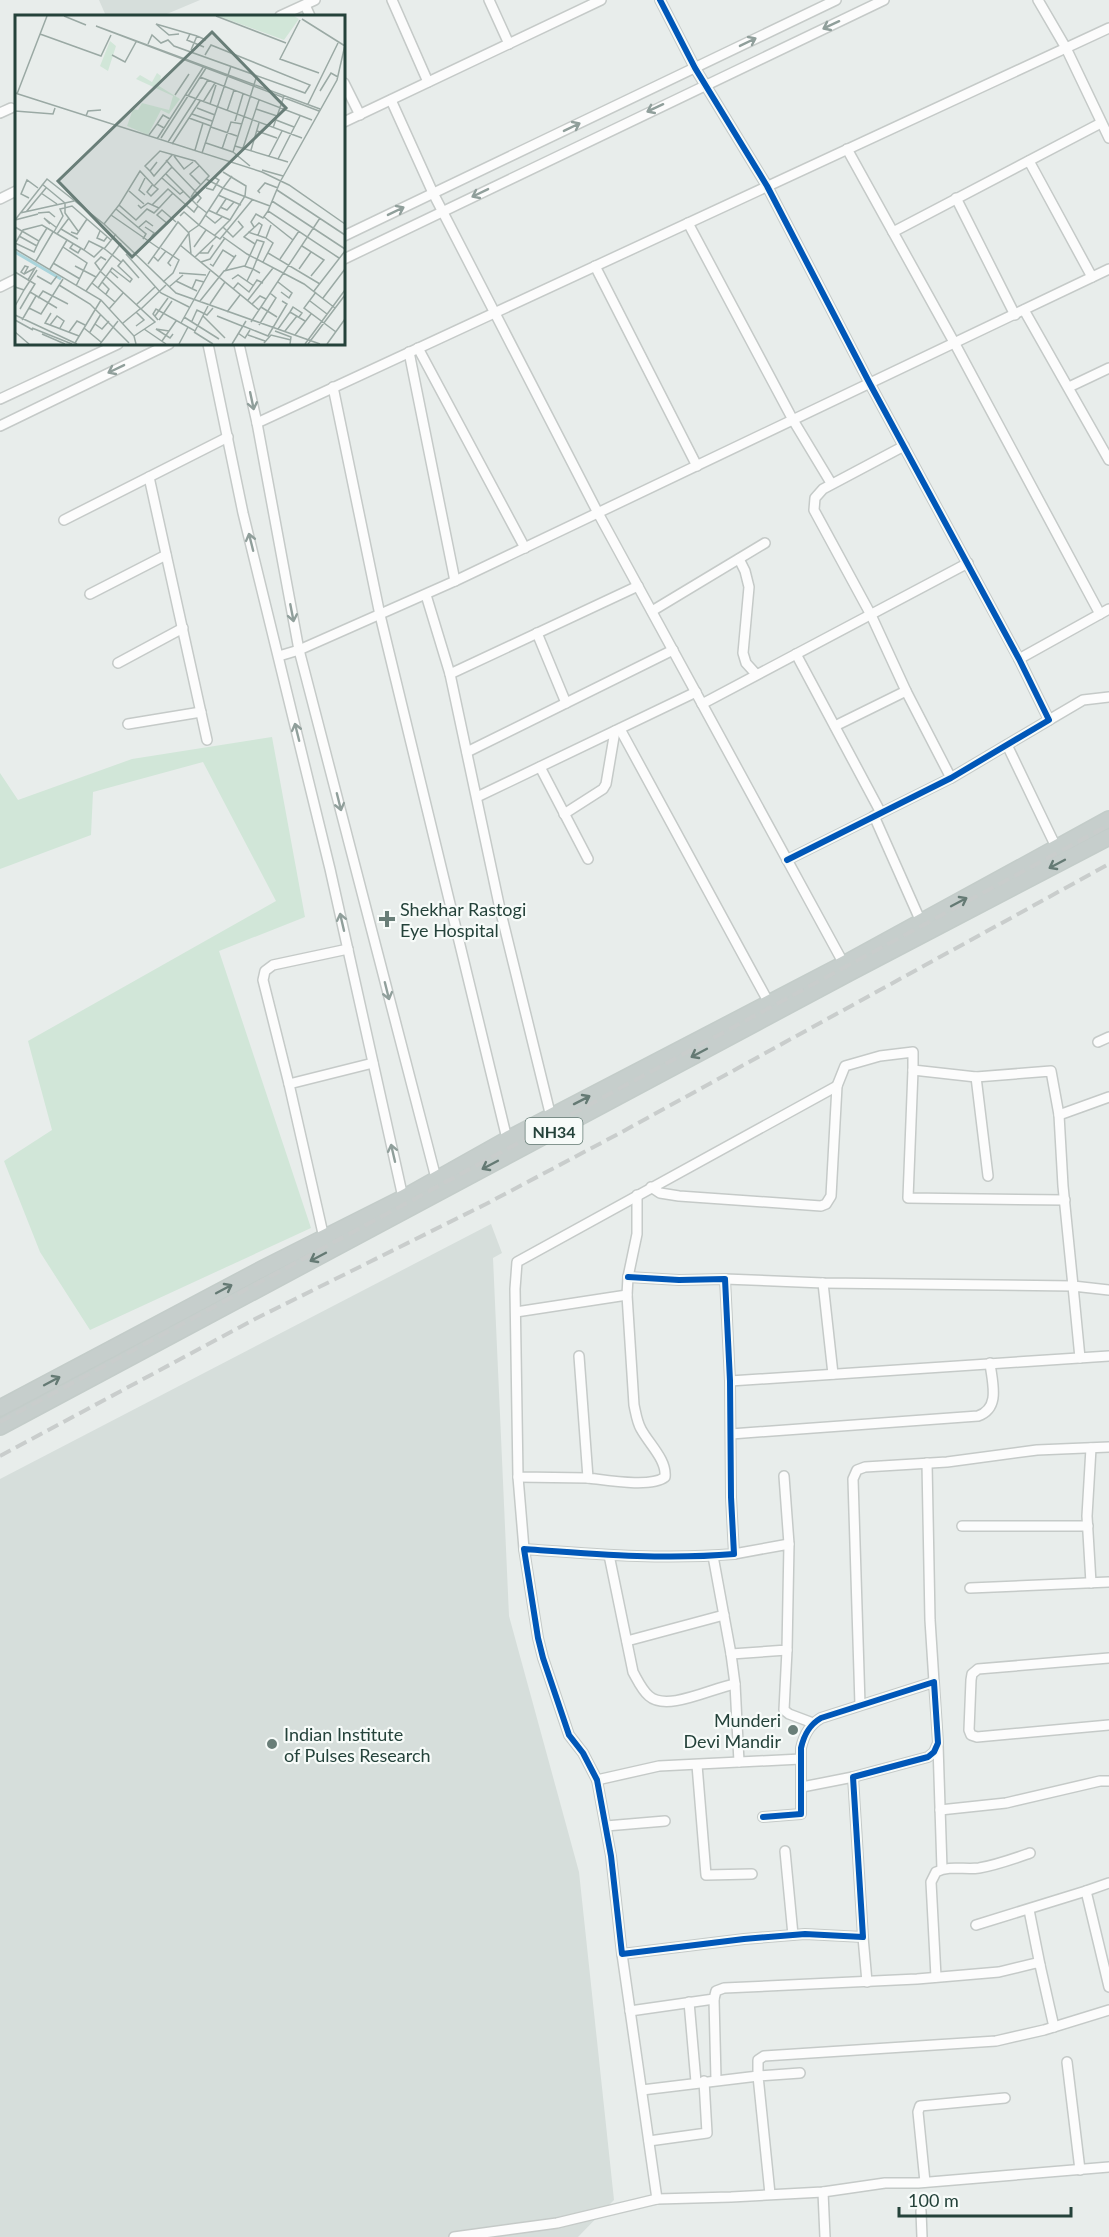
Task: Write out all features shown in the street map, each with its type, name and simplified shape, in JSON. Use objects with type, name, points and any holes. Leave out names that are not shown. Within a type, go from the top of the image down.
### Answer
[{"type":"highway","name":"NH34","points":[[509,1146],[551,1117],[769,1003],[847,969],[921,922],[1109,819]]},
{"type":"highway","name":"NH34","points":[[0,1427],[170,1336],[509,1146],[847,969],[1109,837]]},
{"type":"highway","name":"NH34","points":[[0,1408],[324,1238],[404,1204]]},
{"type":"highway","points":[[163,1322],[170,1336]]},
{"type":"street","points":[[282,15],[315,0]]},
{"type":"street","points":[[392,0],[428,82]]},
{"type":"street","points":[[489,0],[508,44]]},
{"type":"street","points":[[576,0],[580,10]]},
{"type":"street","points":[[345,122],[601,0]]},
{"type":"street","points":[[660,0],[695,68],[767,186],[870,384],[1020,658],[1049,720]]},
{"type":"street","points":[[345,236],[836,0]]},
{"type":"street","points":[[345,259],[884,0]]},
{"type":"street","points":[[1038,0],[1066,48],[1109,138]]},
{"type":"street","points":[[305,5],[310,15]]},
{"type":"street","points":[[257,423],[1109,28]]},
{"type":"street","points":[[345,85],[360,115]]},
{"type":"street","points":[[391,100],[433,193],[598,513],[847,969]]},
{"type":"street","points":[[0,113],[11,108]]},
{"type":"street","points":[[893,232],[1101,123]]},
{"type":"street","points":[[847,149],[1100,614]]},
{"type":"street","points":[[1029,160],[1092,277]]},
{"type":"street","points":[[0,199],[15,192]]},
{"type":"street","points":[[956,198],[1015,315]]},
{"type":"street","points":[[688,223],[793,420],[831,483]]},
{"type":"street","points":[[594,266],[697,466]]},
{"type":"street","points":[[279,656],[300,650],[426,595],[1109,269]]},
{"type":"street","points":[[0,287],[15,280]]},
{"type":"street","points":[[1024,310],[1109,460]]},
{"type":"street","points":[[0,399],[116,345]]},
{"type":"street","points":[[0,426],[167,345]]},
{"type":"street","points":[[208,345],[243,513],[348,949],[404,1204]]},
{"type":"street","points":[[239,345],[257,423],[300,650],[438,1186]]},
{"type":"street","points":[[413,350],[525,548]]},
{"type":"street","points":[[413,350],[455,581]]},
{"type":"street","points":[[1069,387],[1109,368]]},
{"type":"street","points":[[333,387],[380,615],[509,1146]]},
{"type":"street","points":[[64,520],[228,437]]},
{"type":"street","points":[[904,446],[831,483],[815,498],[814,510],[870,615],[951,778]]},
{"type":"street","points":[[149,477],[207,740]]},
{"type":"street","points":[[652,611],[765,543]]},
{"type":"street","points":[[90,594],[166,555]]},
{"type":"street","points":[[739,559],[749,587],[743,653],[746,663],[756,674]]},
{"type":"street","points":[[702,704],[968,563]]},
{"type":"street","points":[[450,674],[639,586]]},
{"type":"street","points":[[426,595],[450,674],[500,909],[551,1117]]},
{"type":"street","points":[[1020,658],[1109,609]]},
{"type":"street","points":[[118,663],[183,628]]},
{"type":"street","points":[[537,633],[566,703]]},
{"type":"street","points":[[467,752],[673,650]]},
{"type":"street","points":[[796,654],[835,726],[878,814],[921,922]]},
{"type":"street","points":[[835,726],[906,690]]},
{"type":"street","points":[[477,797],[696,692]]},
{"type":"street","points":[[787,860],[951,778],[1083,700],[1109,697]]},
{"type":"street","points":[[128,724],[201,712]]},
{"type":"street","points":[[564,814],[603,789],[617,730]]},
{"type":"street","points":[[617,730],[769,1003]]},
{"type":"street","points":[[1007,745],[1057,849]]},
{"type":"street","points":[[540,767],[588,859]]},
{"type":"street","points":[[324,1238],[263,980],[264,971],[273,965],[348,949]]},
{"type":"street","points":[[1098,1042],[1109,1037]]},
{"type":"street","points":[[651,1187],[660,1193],[679,1196],[821,1206],[826,1204],[831,1196],[837,1086],[845,1066],[880,1056],[913,1052],[908,1198],[1065,1200]]},
{"type":"street","points":[[289,1084],[373,1063]]},
{"type":"street","points":[[914,1070],[976,1077],[1051,1071],[1059,1115],[1080,1358]]},
{"type":"street","points":[[976,1077],[988,1176]]},
{"type":"street","points":[[657,2199],[606,1826],[597,1780],[569,1735],[543,1658],[524,1549],[518,1477],[515,1380],[515,1289],[518,1262],[837,1086]]},
{"type":"street","points":[[1059,1115],[1109,1097]]},
{"type":"street","points":[[518,1477],[588,1478],[649,1483],[665,1477],[665,1467],[637,1421],[627,1295],[628,1277],[637,1234],[637,1195]]},
{"type":"street","points":[[628,1277],[823,1283],[1073,1286],[1109,1290]]},
{"type":"street","points":[[725,1279],[734,1554]]},
{"type":"street","points":[[823,1283],[833,1374]]},
{"type":"street","points":[[516,1312],[627,1295]]},
{"type":"street","points":[[579,1356],[588,1478]]},
{"type":"street","points":[[730,1381],[1109,1356]]},
{"type":"street","points":[[730,1434],[978,1416],[987,1412],[993,1401],[990,1363]]},
{"type":"street","points":[[860,1705],[854,1474],[857,1470],[866,1467],[927,1463],[1037,1450],[1109,1447]]},
{"type":"street","points":[[1091,1448],[1088,1526],[1091,1583]]},
{"type":"street","points":[[927,1463],[930,1620],[938,1743],[942,1869]]},
{"type":"street","points":[[784,1476],[789,1544],[784,1710],[813,1723]]},
{"type":"street","points":[[962,1526],[1088,1526]]},
{"type":"street","points":[[524,1549],[609,1555],[713,1556],[789,1544]]},
{"type":"street","points":[[609,1555],[633,1672],[650,1697],[672,1702],[735,1684]]},
{"type":"street","points":[[713,1556],[735,1684],[740,1762]]},
{"type":"street","points":[[970,1588],[1109,1582]]},
{"type":"street","points":[[627,1641],[724,1615]]},
{"type":"street","points":[[731,1654],[787,1650]]},
{"type":"street","points":[[1109,1658],[978,1669],[972,1674],[971,1680],[969,1730],[971,1735],[977,1737],[1109,1725]]},
{"type":"street","points":[[763,1816],[801,1814],[803,1740],[813,1723],[860,1705],[934,1682]]},
{"type":"street","points":[[802,1786],[853,1777],[928,1757],[934,1752],[938,1743]]},
{"type":"street","points":[[597,1780],[659,1766],[801,1759]]},
{"type":"street","points":[[697,1765],[706,1875],[752,1874]]},
{"type":"street","points":[[853,1777],[867,1982]]},
{"type":"street","points":[[940,1810],[1006,1803],[1100,1781],[1109,1781]]},
{"type":"street","points":[[606,1826],[665,1821]]},
{"type":"street","points":[[785,1851],[793,1935]]},
{"type":"street","points":[[936,1977],[931,1882],[936,1872],[942,1869],[986,1867],[1030,1853]]},
{"type":"street","points":[[976,1925],[1109,1883]]},
{"type":"street","points":[[1086,1891],[1109,1987]]},
{"type":"street","points":[[1029,1910],[1054,2027]]},
{"type":"street","points":[[622,1954],[793,1935],[863,1937]]},
{"type":"street","points":[[716,2079],[714,1999],[716,1991],[724,1988],[936,1977],[999,1972],[1028,1964],[1040,1965]]},
{"type":"street","points":[[630,2011],[714,1999]]},
{"type":"street","points":[[649,2140],[707,2133],[689,2002]]},
{"type":"street","points":[[770,2194],[758,2076],[758,2060],[764,2056],[996,2041],[1054,2027],[1109,2010]]},
{"type":"street","points":[[1067,2062],[1080,2170]]},
{"type":"street","points":[[642,2090],[716,2079],[723,2081],[800,2073]]},
{"type":"street","points":[[925,2182],[918,2112],[920,2106],[1005,2098]]},
{"type":"street","points":[[454,2237],[557,2223],[657,2199],[823,2192],[885,2183],[925,2182],[1109,2167]]},
{"type":"street","points":[[823,2192],[825,2237]]},
{"type":"street","points":[[921,2211],[922,2237]]},
{"type":"shaded area","points":[[99,0],[200,0],[164,15],[106,15]]},
{"type":"shaded area","name":"Indian Institute of Pulses Research","points":[[491,1224],[502,1253],[493,1258],[509,1616],[579,1872],[614,2200],[578,2237],[0,2237],[0,1479]]},
{"type":"green space","points":[[272,737],[305,917],[219,951],[311,1228],[90,1330],[40,1252],[4,1161],[52,1130],[28,1041],[276,901],[203,762],[93,792],[91,835],[0,869],[0,773],[18,800],[132,759]]},
{"type":"railway","points":[[0,1422],[1109,825]]},
{"type":"railway","points":[[0,1456],[255,1319],[486,1204],[620,1133],[1109,864]]},
{"type":"cycle path","points":[[660,0],[695,68],[767,186],[870,384],[1019,659],[1049,720],[951,778],[787,860]]},
{"type":"cycle path","points":[[628,1277],[679,1280],[725,1279],[734,1554],[655,1556],[524,1549],[543,1658],[569,1735],[583,1753],[597,1780],[611,1856],[622,1954],[805,1934],[863,1937],[853,1777],[928,1757],[934,1752],[938,1743],[934,1682],[821,1718],[813,1724],[801,1748],[801,1814],[763,1817]]},
{"type":"place","name":"Shekhar Rastogi Eye Hospital","points":[[387,919]]},
{"type":"place","name":"Munderi Devi Mandir","points":[[793,1730]]},
{"type":"place","name":"Indian Institute of Pulses Research","points":[[272,1744]]}]
